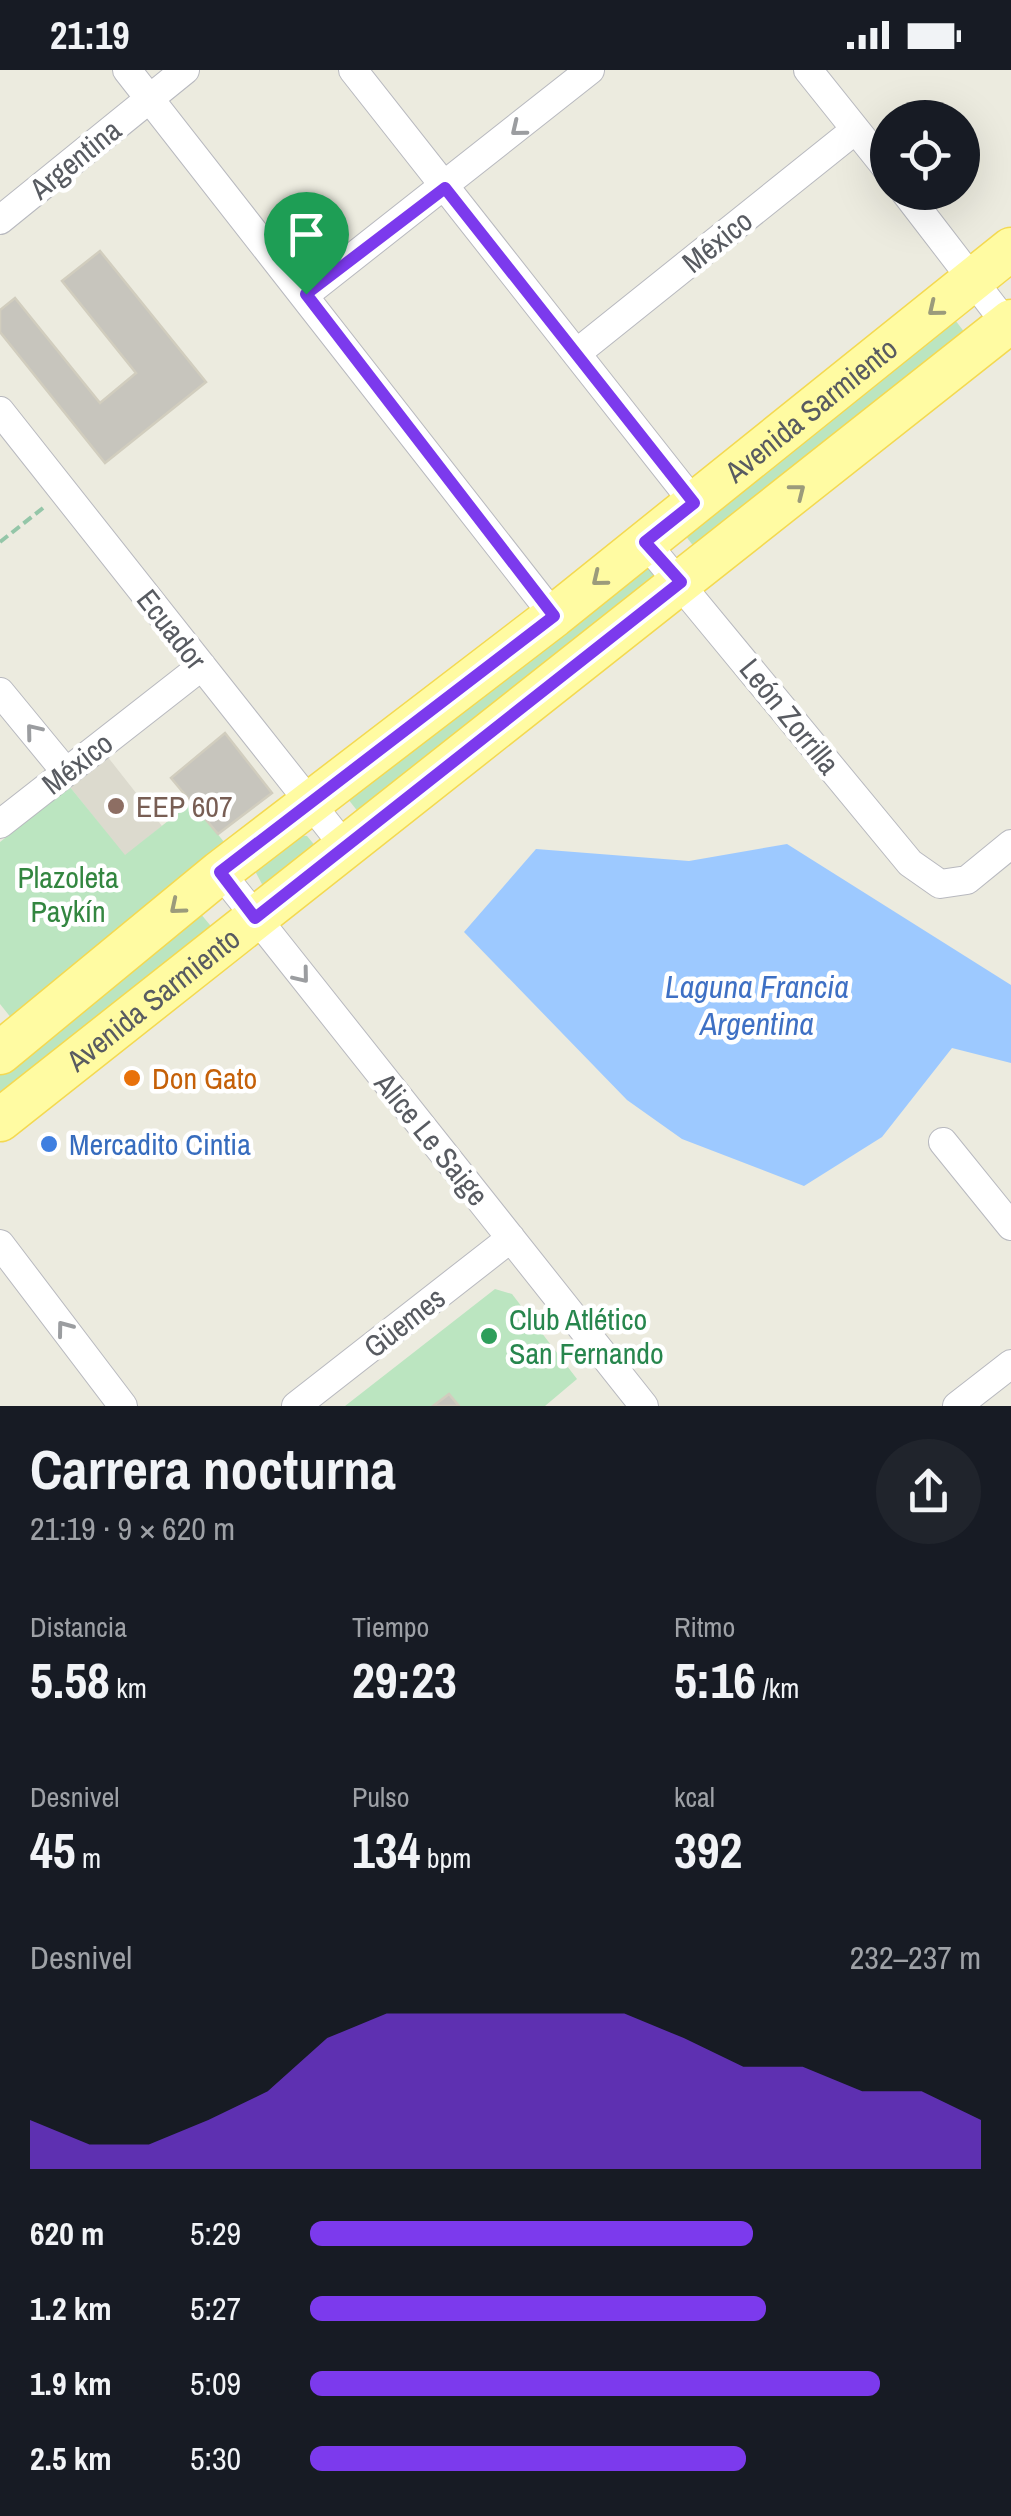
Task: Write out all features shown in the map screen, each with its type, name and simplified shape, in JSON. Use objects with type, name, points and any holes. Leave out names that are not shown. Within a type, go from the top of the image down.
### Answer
[{"type":"main road","name":"Avenida Sarmiento","points":[[0,1054],[220,872],[554,616],[1011,248]]},
{"type":"main road","name":"Avenida Sarmiento","points":[[0,1120],[1010,325]]},
{"type":"street","points":[[127,70],[306,294],[554,616]]},
{"type":"street","name":"Argentina","points":[[4,208],[185,70]]},
{"type":"street","points":[[353,70],[694,503]]},
{"type":"street","points":[[306,294],[590,70]]},
{"type":"street","points":[[808,70],[870,148]]},
{"type":"street","name":"México","points":[[578,352],[855,130]]},
{"type":"street","points":[[919,210],[1010,325]]},
{"type":"street","name":"Ecuador","points":[[0,412],[345,847]]},
{"type":"street","name":"León Zorrilla","points":[[645,542],[910,862],[940,884],[966,880],[1011,844]]},
{"type":"street","name":"México","points":[[0,824],[202,666]]},
{"type":"street","points":[[0,692],[65,771]]},
{"type":"street","name":"Alice Le Saige","points":[[220,872],[644,1406]]},
{"type":"street","points":[[943,1142],[1011,1226]]},
{"type":"street","name":"Güemes","points":[[296,1406],[511,1238]]},
{"type":"street","points":[[0,1244],[123,1406]]},
{"type":"street","points":[[958,1406],[1011,1364]]},
{"type":"path","points":[[0,542],[63,492]]},
{"type":"shaded area","name":"EEP 607","points":[[107,756],[162,826],[125,856],[70,787]]},
{"type":"green space","points":[[952,316],[972,342],[698,552],[678,526]]},
{"type":"green space","points":[[644,560],[662,583],[363,818],[344,794]]},
{"type":"green space","name":"Plazoleta Paykín","points":[[70,787],[125,855],[192,802],[232,852],[16,1024],[0,1004],[0,842]]},
{"type":"green space","points":[[298,835],[307,836],[317,848],[263,886],[255,871]]},
{"type":"green space","points":[[195,907],[215,931],[0,1106],[0,1073]]},
{"type":"green space","name":"Club Atlético San Fernando","points":[[495,1289],[512,1294],[577,1379],[545,1406],[345,1406]]},
{"type":"water","name":"Laguna Francia Argentina","points":[[787,844],[1011,985],[1011,1063],[952,1048],[882,1137],[804,1186],[682,1139],[627,1100],[464,932],[536,849],[689,861]]},
{"type":"building","points":[[100,251],[206,382],[105,463],[0,332],[0,310],[15,298],[100,403],[136,373],[62,281]]},
{"type":"building","points":[[225,733],[272,793],[218,834],[171,778]]},
{"type":"building","points":[[449,1394],[459,1406],[433,1406]]},
{"type":"place","name":"EEP 607","points":[[116,806]]},
{"type":"place","name":"Don Gato","points":[[132,1078]]},
{"type":"place","name":"Mercadito Cintia","points":[[49,1144]]},
{"type":"place","name":"Club Atlético San Fernando","points":[[489,1336]]},
{"type":"route","points":[[445,188],[694,503],[645,542],[681,582],[255,918],[220,872],[554,616],[306,294],[445,188]]}]
